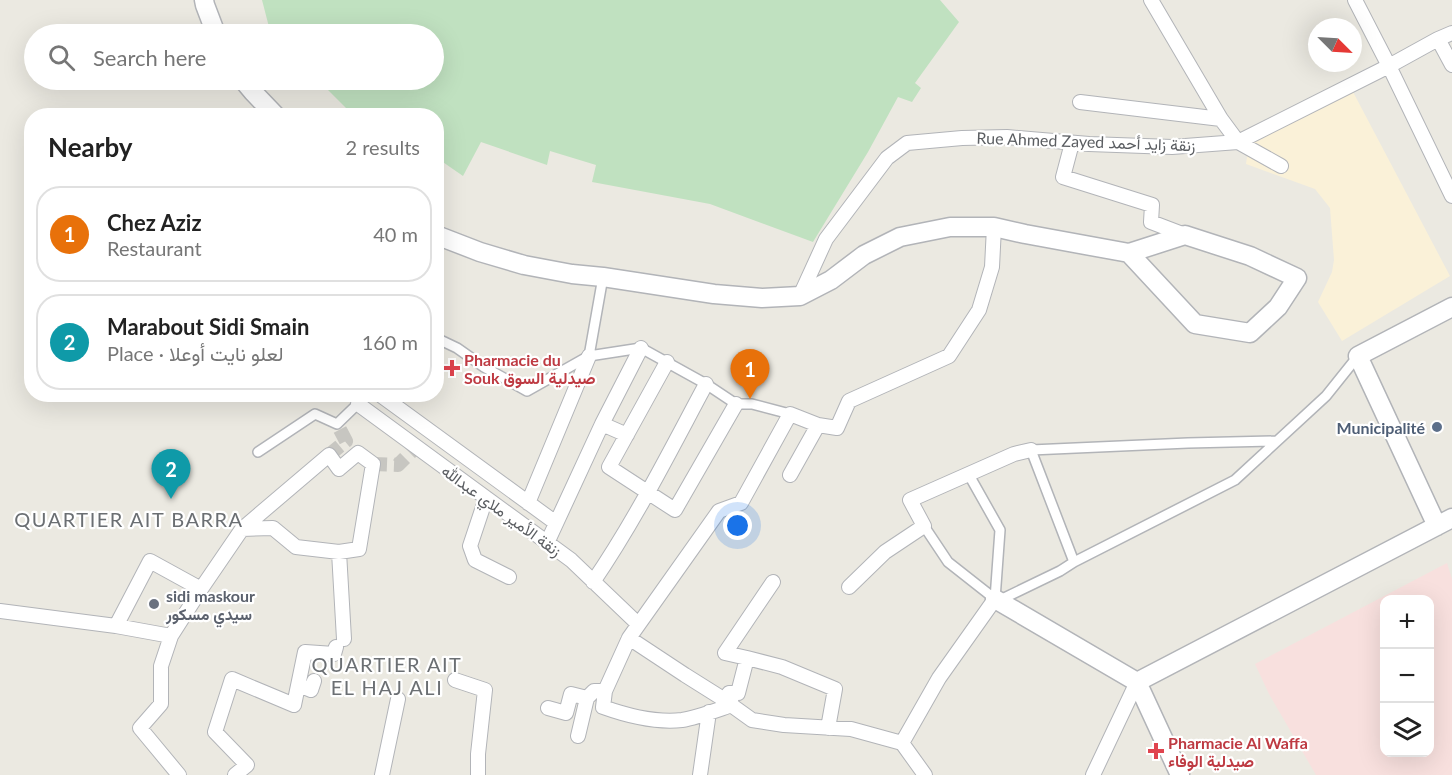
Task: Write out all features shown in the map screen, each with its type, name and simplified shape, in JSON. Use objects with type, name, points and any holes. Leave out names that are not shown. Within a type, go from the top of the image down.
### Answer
[{"type":"street","points":[[204,0],[212,24]]},
{"type":"street","points":[[1151,0],[1221,119],[1238,142],[1281,166]]},
{"type":"street","points":[[1355,0],[1452,196]]},
{"type":"street","points":[[1238,142],[1452,33]]},
{"type":"street","points":[[1438,39],[1452,65]]},
{"type":"street","points":[[251,90],[268,108]]},
{"type":"street","points":[[1080,102],[1221,119]]},
{"type":"street","name":"Rue Ahmed Zayed زنقة زايد أحمد","points":[[800,296],[826,239],[887,158],[907,143],[1007,137],[1072,143],[1172,147],[1238,142]]},
{"type":"street","points":[[1072,143],[1063,177],[1152,206],[1150,222],[1250,256],[1297,278],[1278,307],[1250,333],[1195,324],[1129,253]]},
{"type":"street","points":[[444,238],[524,265],[714,294],[762,298],[800,296],[831,280],[864,255],[900,237],[950,227],[994,227],[1129,253],[1185,235]]},
{"type":"street","points":[[732,705],[683,720],[627,716],[603,707],[605,691],[629,638],[719,511],[741,503],[790,414],[818,425],[837,428],[849,401],[949,356],[980,310],[992,267],[994,227]]},
{"type":"street","points":[[1093,775],[1137,682],[1444,522],[1358,356],[1452,307]]},
{"type":"street","points":[[547,543],[602,424],[641,348]]},
{"type":"street","points":[[528,503],[589,356]]},
{"type":"street","points":[[667,362],[609,467],[675,510],[736,404]]},
{"type":"street","points":[[594,582],[648,493],[706,384]]},
{"type":"street","name":"زنقة الأمير ملاي عبدالله","points":[[367,402],[486,498],[570,560],[638,624]]},
{"type":"street","points":[[390,402],[556,523]]},
{"type":"street","points":[[602,424],[627,435]]},
{"type":"street","points":[[790,475],[818,425]]},
{"type":"street","points":[[849,587],[885,552],[924,526],[910,500],[1014,454],[1031,450]]},
{"type":"street","points":[[179,775],[140,728],[161,704],[161,666],[171,636],[242,529],[328,455],[339,468],[358,453],[373,464],[359,549],[339,552],[296,547],[273,528],[242,529]]},
{"type":"street","points":[[486,498],[470,546],[475,560],[509,577]]},
{"type":"street","points":[[236,775],[247,765],[215,732],[232,679],[271,687],[294,705],[305,652],[334,654],[340,643],[339,552]]},
{"type":"street","points":[[116,626],[150,561],[201,589]]},
{"type":"street","points":[[772,582],[725,653],[782,667],[835,688],[828,728]]},
{"type":"street","points":[[902,743],[939,678],[997,600],[1137,682],[1180,775]]},
{"type":"street","points":[[0,611],[116,626],[171,636]]},
{"type":"street","points":[[629,638],[752,720],[784,725],[851,729],[902,743],[925,775]]},
{"type":"street","points":[[732,705],[729,693],[738,693],[747,658]]},
{"type":"street","points":[[455,680],[485,690],[478,775]]},
{"type":"street","points":[[299,685],[311,690],[314,681]]},
{"type":"street","points":[[578,736],[587,698],[594,691],[605,691]]},
{"type":"street","points":[[548,708],[566,713],[571,694],[587,698]]},
{"type":"street","points":[[382,775],[398,699]]},
{"type":"street","points":[[700,775],[709,712]]},
{"type":"lane","points":[[589,356],[603,277]]},
{"type":"lane","points":[[444,342],[527,391],[589,356],[641,348],[706,384],[736,404],[752,404],[790,414]]},
{"type":"lane","points":[[997,600],[1060,571],[1235,480],[1326,396],[1358,356]]},
{"type":"lane","points":[[258,452],[315,414],[337,424],[360,402]]},
{"type":"lane","points":[[1074,562],[1031,450],[1276,441]]},
{"type":"lane","points":[[969,475],[1000,530],[997,600]]},
{"type":"lane","points":[[924,526],[948,562],[997,600]]},
{"type":"shaded area","points":[[1352,90],[1450,276],[1342,341],[1318,302],[1332,272],[1334,260],[1330,208],[1315,189],[1246,164],[1249,143]]},
{"type":"shaded area","points":[[1447,563],[1452,579],[1452,775],[1316,775],[1269,694],[1255,664],[1380,598],[1380,757],[1434,757],[1434,595],[1386,595]]},
{"type":"green space","points":[[262,0],[940,0],[959,22],[915,83],[921,88],[912,102],[898,97],[868,152],[813,242],[710,204],[592,182],[596,165],[550,151],[547,165],[481,142],[463,176],[444,163],[444,108],[346,108],[328,90],[444,90],[444,24],[268,24]]},
{"type":"tunnel","points":[[329,455],[346,441],[337,424]]},
{"type":"tunnel","points":[[373,464],[398,465],[416,447]]},
{"type":"place","name":"Pharmacie du Souk صيدلية السوق","points":[[452,368]]},
{"type":"place","name":"Chez Aziz","points":[[750,399]]},
{"type":"place","name":"Municipalité","points":[[1437,427]]},
{"type":"place","name":"Marabout Sidi Smain","points":[[171,499]]},
{"type":"place","name":"sidi maskour سيدي مسكور","points":[[154,604]]},
{"type":"place","name":"Pharmacie Al Waffa صيدلية الوفاء","points":[[1156,751]]},
{"type":"district","name":"QUARTIER AIT BARRA","points":[[129,519]]},
{"type":"district","name":"QUARTIER AIT EL HAJ ALI","points":[[387,676]]}]
